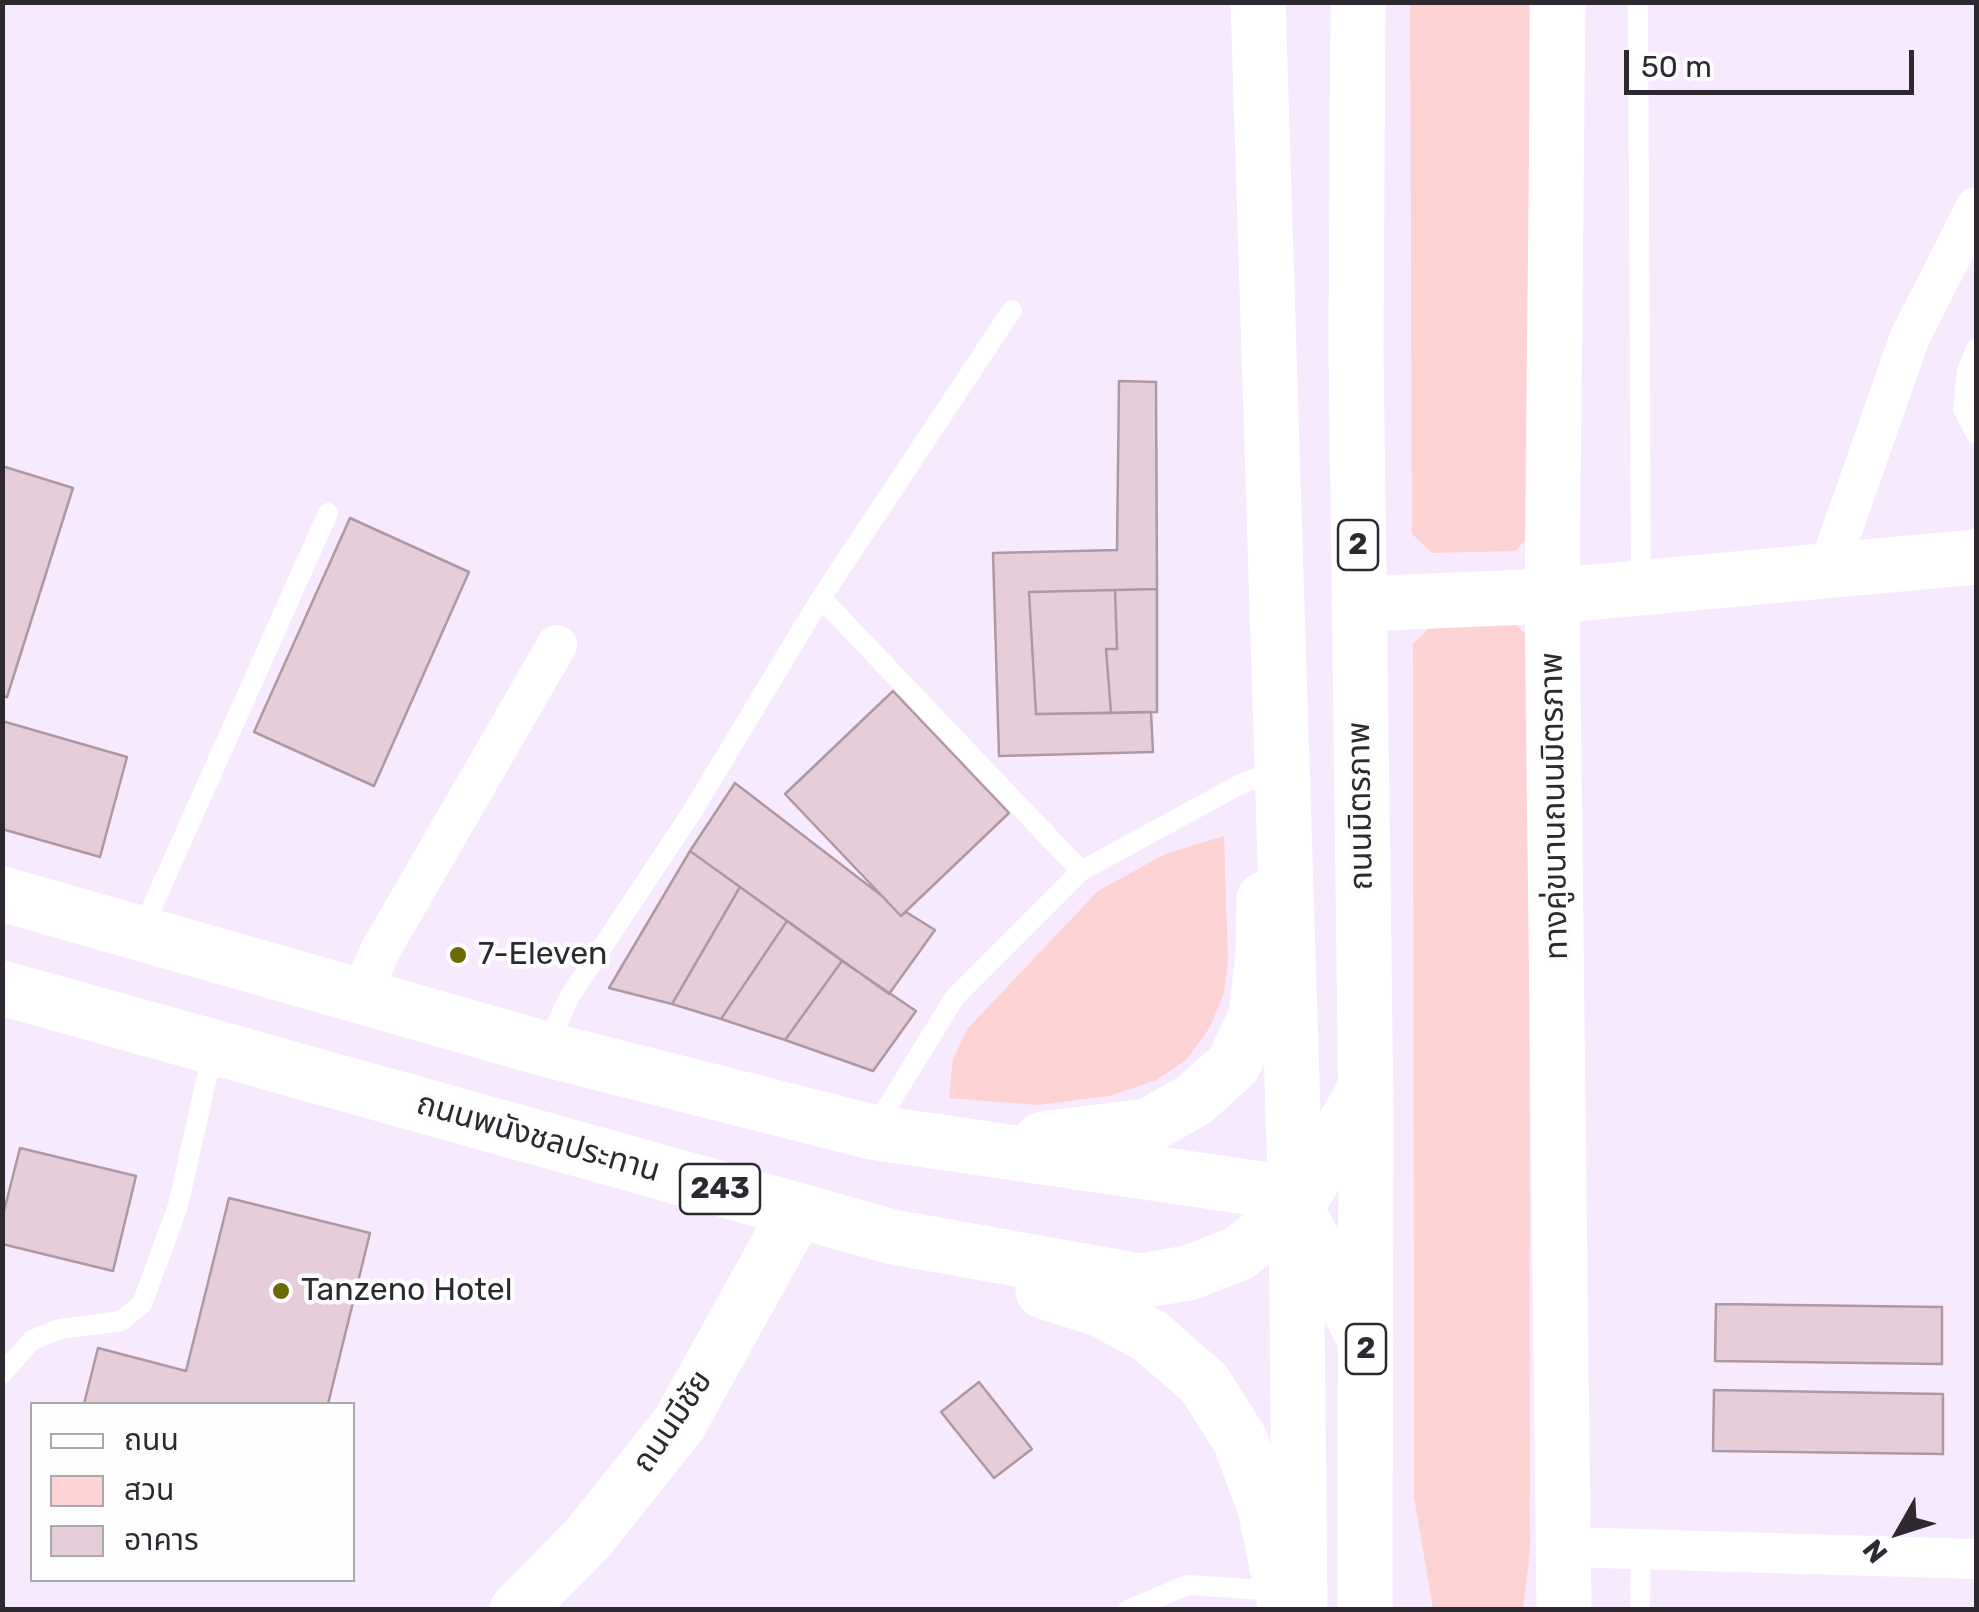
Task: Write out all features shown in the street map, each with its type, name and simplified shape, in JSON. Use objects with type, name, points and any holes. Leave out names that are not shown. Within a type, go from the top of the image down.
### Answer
[{"type":"main road","name":"2","points":[[1258,2],[1296,1208],[1289,1603]]},
{"type":"main road","name":"ถนนมิตรภาพ","points":[[1358,2],[1356,348],[1366,1088],[1365,1610]]},
{"type":"main road","name":"ทางคู่ขนานถนนมิตรภาพ","points":[[1558,2],[1552,596],[1564,1610]]},
{"type":"main road","points":[[1359,604],[1641,590],[1976,558]]},
{"type":"main road","points":[[969,1149],[1148,1126],[1194,1100],[1233,1065],[1256,1016],[1264,901],[1280,768]]},
{"type":"main road","points":[[2,894],[546,1049],[872,1132],[969,1149],[1261,1188],[1296,1208],[1366,1341]]},
{"type":"main road","name":"ถนนพนังชลประทาน","points":[[2,988],[894,1237],[1140,1280],[1188,1274],[1238,1254],[1296,1208],[1366,1088]]},
{"type":"main road","name":"ถนนมีชัย","points":[[518,1610],[588,1538],[679,1424],[797,1210]]},
{"type":"main road","points":[[894,1237],[958,1265],[1102,1310],[1150,1336],[1204,1383],[1240,1440],[1265,1508],[1289,1603]]},
{"type":"street","points":[[1827,574],[1910,336],[1976,208]]},
{"type":"street","points":[[360,996],[381,950],[557,645]]},
{"type":"street","points":[[1565,1547],[1976,1559]]},
{"type":"lane","points":[[1638,2],[1641,590]]},
{"type":"lane","points":[[546,1049],[570,996],[692,812],[822,598],[1012,310]]},
{"type":"lane","points":[[1976,349],[1967,371],[1963,409],[1976,434]]},
{"type":"lane","points":[[140,933],[328,513]]},
{"type":"lane","points":[[822,598],[1082,871]]},
{"type":"lane","points":[[872,1132],[955,997],[1082,871],[1239,785],[1280,768]]},
{"type":"lane","points":[[2,1374],[32,1340],[60,1329],[121,1320],[142,1304],[178,1206],[214,1048]]},
{"type":"lane","points":[[1640,1610],[1641,1550]]},
{"type":"lane","points":[[1128,1610],[1188,1584],[1289,1603]]},
{"type":"green space","points":[[1410,3],[1529,3],[1529,535],[1516,551],[1432,553],[1412,534]]},
{"type":"green space","points":[[1512,621],[1529,637],[1530,1552],[1523,1609],[1433,1609],[1414,1497],[1413,644],[1428,629]]},
{"type":"green space","points":[[1224,836],[1228,962],[1224,993],[1210,1027],[1187,1059],[1157,1080],[1109,1096],[1037,1105],[949,1098],[953,1059],[968,1028],[1098,891],[1165,854]]},
{"type":"building","points":[[1119,381],[1156,382],[1157,589],[1029,592],[1036,714],[1151,712],[1153,752],[999,756],[993,553],[1117,550]]},
{"type":"building","points":[[2,466],[73,488],[7,697],[2,696]]},
{"type":"building","points":[[350,518],[469,572],[374,786],[254,732]]},
{"type":"building","points":[[1157,589],[1157,712],[1111,713],[1106,649],[1117,649],[1115,590]]},
{"type":"building","points":[[1115,590],[1117,649],[1106,649],[1111,713],[1036,714],[1029,592]]},
{"type":"building","points":[[893,691],[1009,813],[901,916],[785,794]]},
{"type":"building","points":[[2,721],[127,757],[100,857],[2,829]]},
{"type":"building","points":[[735,783],[882,896],[901,916],[906,912],[935,930],[889,994],[690,851]]},
{"type":"building","points":[[690,851],[740,887],[672,1004],[609,988]]},
{"type":"building","points":[[740,887],[787,921],[721,1019],[672,1004]]},
{"type":"building","points":[[787,921],[842,961],[785,1040],[721,1019]]},
{"type":"building","points":[[842,961],[916,1011],[873,1071],[785,1040]]},
{"type":"building","points":[[20,1148],[136,1176],[113,1271],[2,1244],[2,1219]]},
{"type":"building","name":"Tanzeno Hotel","points":[[229,1198],[370,1233],[328,1402],[84,1402],[98,1348],[186,1371]]},
{"type":"building","points":[[1716,1304],[1942,1307],[1942,1364],[1715,1361]]},
{"type":"building","points":[[979,1382],[1032,1449],[994,1478],[941,1412]]},
{"type":"building","points":[[1714,1390],[1943,1394],[1943,1454],[1713,1451]]},
{"type":"place","name":"7-Eleven","points":[[458,955]]},
{"type":"place","name":"Tanzeno Hotel","points":[[281,1291]]}]
